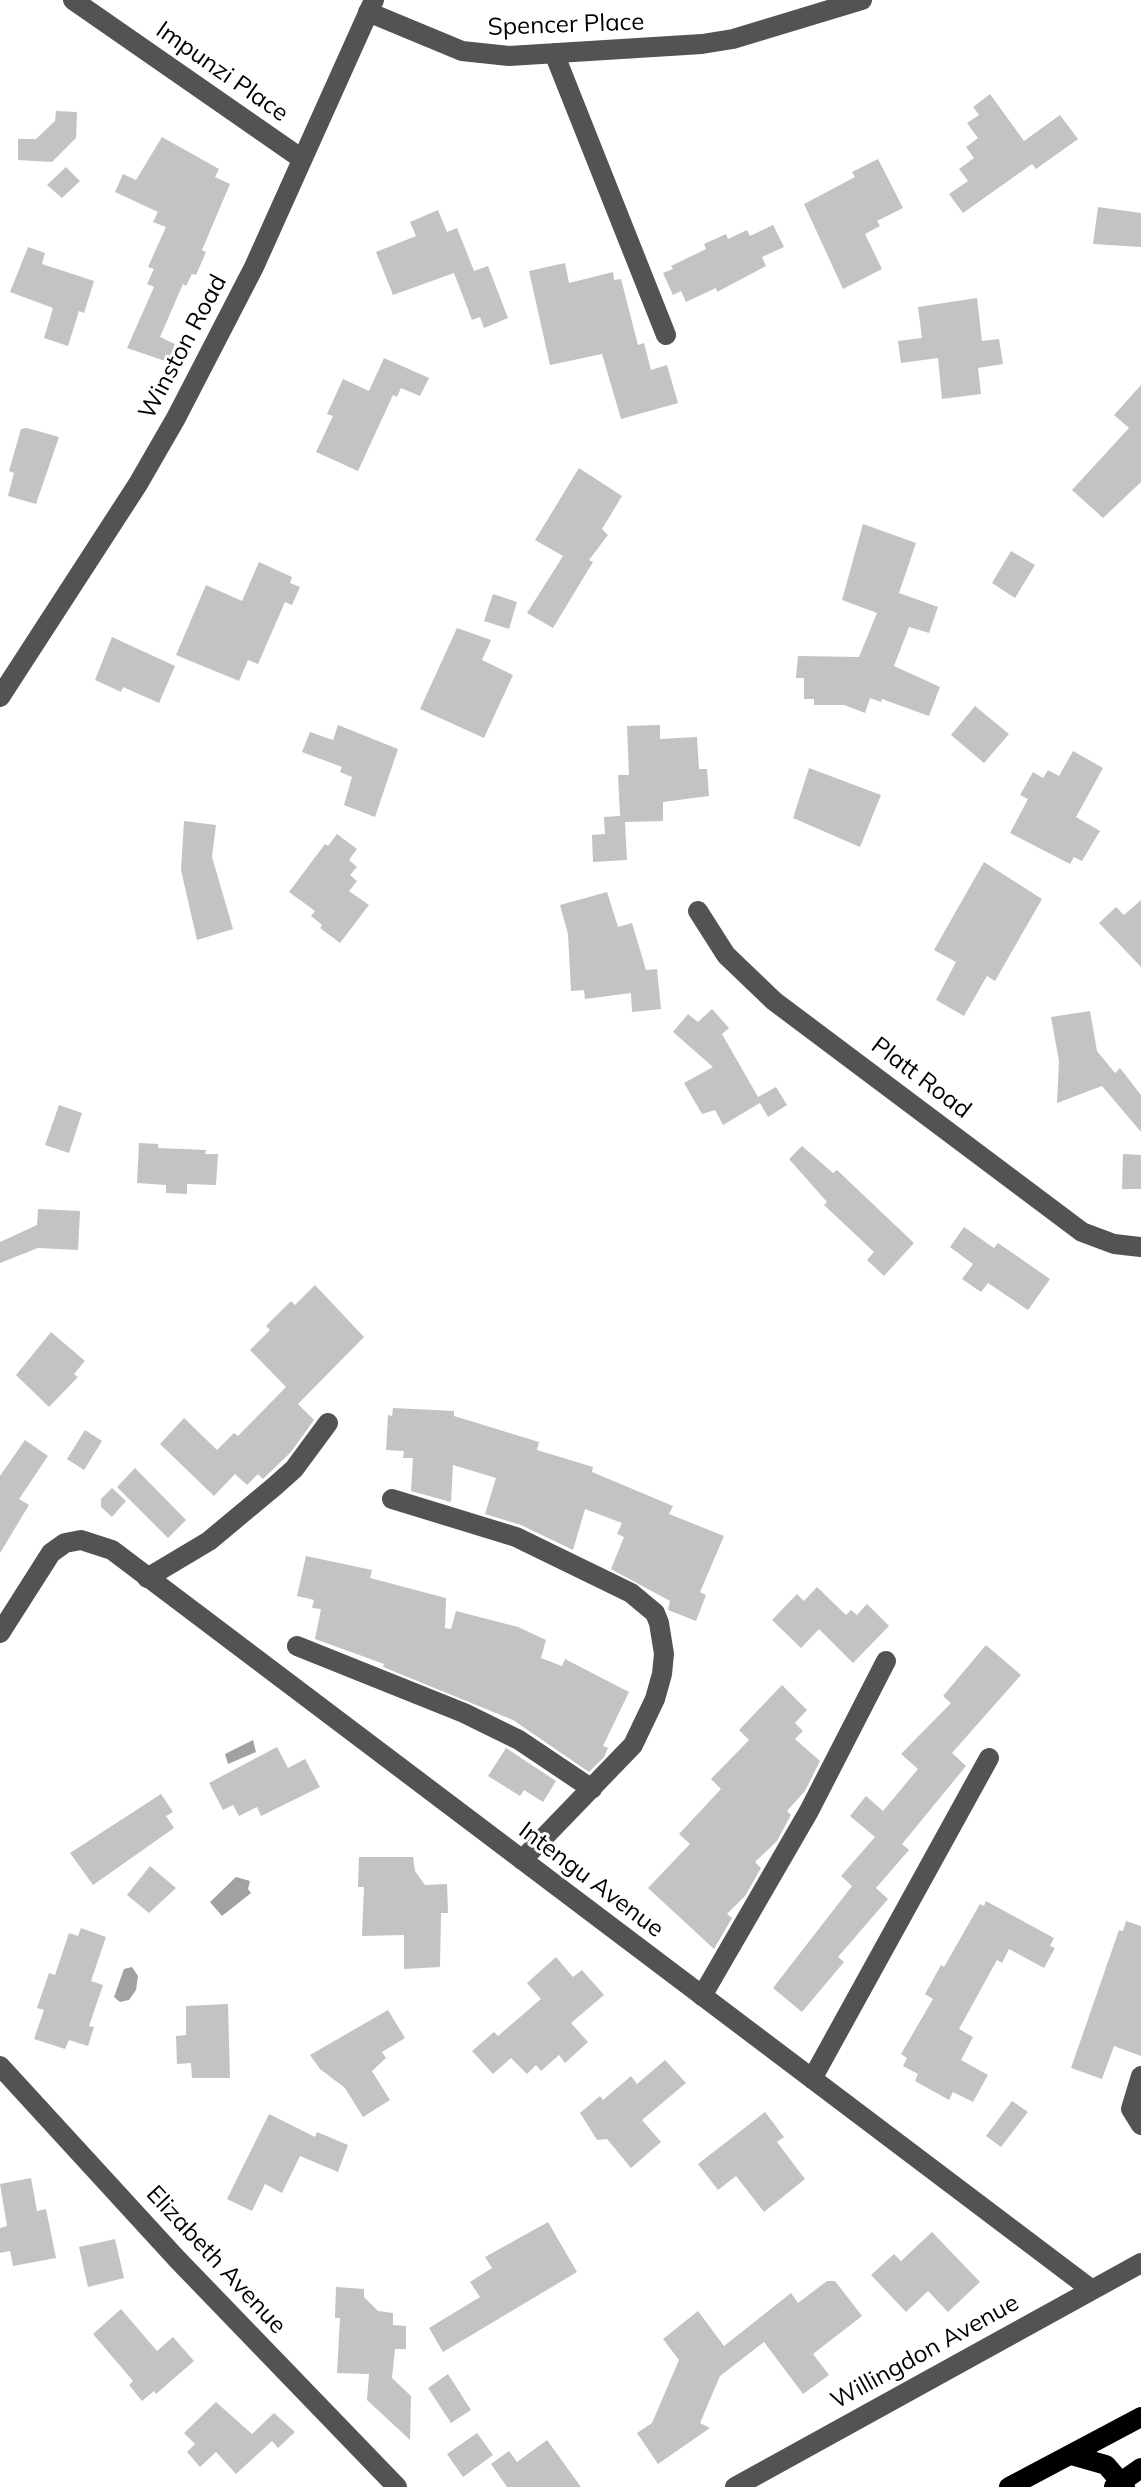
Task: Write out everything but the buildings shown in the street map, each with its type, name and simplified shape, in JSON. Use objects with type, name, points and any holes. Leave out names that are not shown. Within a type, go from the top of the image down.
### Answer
[{"type":"main road","points":[[1009,2487],[1141,2417]]},
{"type":"main road","points":[[1071,2455],[1106,2465],[1120,2485],[1141,2468]]},
{"type":"street","name":"Impunzi Place","points":[[73,0],[302,159]]},
{"type":"street","name":"Spencer Place","points":[[371,6],[462,51],[509,56],[666,47],[733,39],[862,0]]},
{"type":"street","name":"Winston Road","points":[[0,697],[176,418],[254,267],[371,6]]},
{"type":"street","points":[[554,53],[666,335]]},
{"type":"street","name":"Platt Road","points":[[698,911],[726,955],[774,1001],[1082,1232],[1114,1244],[1141,1247]]},
{"type":"street","points":[[147,1578],[209,1541],[275,1486],[306,1455],[328,1423]]},
{"type":"street","points":[[392,1499],[516,1537],[631,1593],[655,1613],[664,1654],[655,1699],[633,1745],[522,1860]]},
{"type":"street","name":"Intengu Avenue","points":[[0,1633],[51,1553],[65,1543],[81,1540],[112,1550],[1092,2290]]},
{"type":"street","points":[[297,1646],[464,1713],[519,1740],[592,1789]]},
{"type":"street","points":[[702,1996],[809,1811],[886,1661]]},
{"type":"street","points":[[812,2079],[989,1758]]},
{"type":"street","name":"Elizabeth Avenue","points":[[0,2066],[177,2259],[397,2487]]},
{"type":"street","points":[[1141,2076],[1131,2109],[1141,2125]]},
{"type":"street","name":"Willingdon Avenue","points":[[735,2487],[1141,2263]]},
{"type":"shaded area","points":[[253,1740],[256,1752],[228,1764],[225,1754]]},
{"type":"shaded area","points":[[236,1877],[250,1881],[248,1889],[251,1893],[222,1916],[210,1902]]},
{"type":"shaded area","points":[[132,1967],[138,1976],[136,1990],[129,2000],[120,2002],[114,1997],[124,1969]]}]
